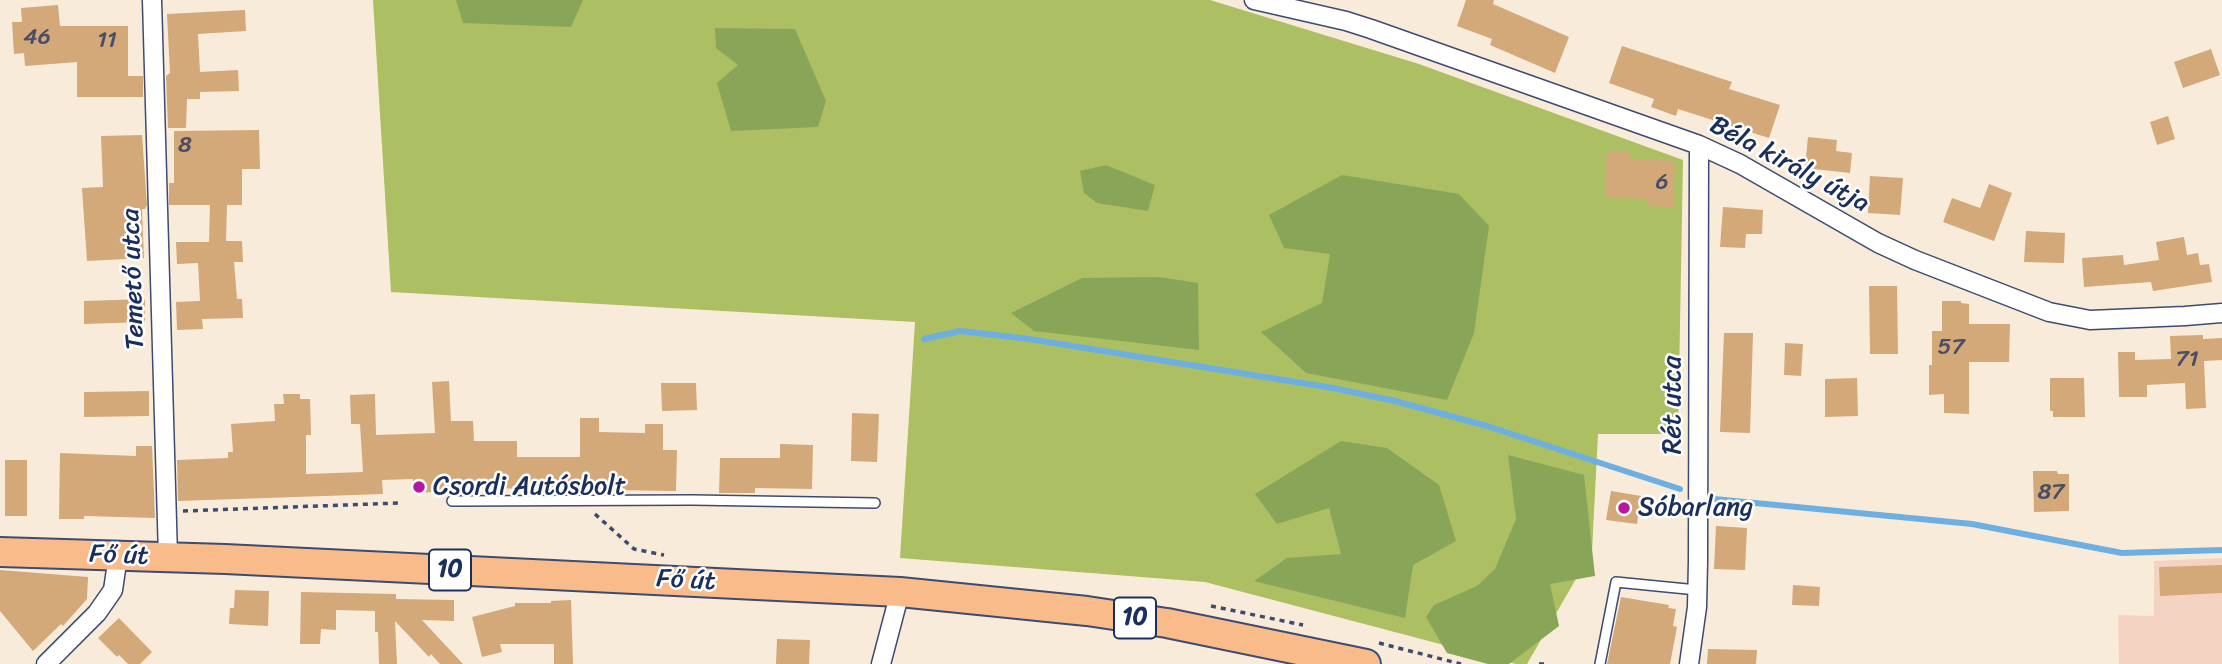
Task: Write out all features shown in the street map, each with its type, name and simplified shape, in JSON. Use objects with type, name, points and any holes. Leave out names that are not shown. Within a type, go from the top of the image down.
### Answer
[{"type":"main road","name":"Fő út","points":[[0,552],[168,557],[900,593],[1062,608],[1167,623],[1366,664]]},
{"type":"street","name":"Temető utca","points":[[152,0],[168,557]]},
{"type":"street","name":"Béla király útja","points":[[1254,0],[1359,25],[1699,145],[1740,164],[1878,243],[1914,260],[2049,312],[2090,320],[2222,313]]},
{"type":"street","name":"Rét utca","points":[[1689,664],[1697,590],[1700,472],[1699,145]]},
{"type":"street","points":[[46,664],[97,614],[113,590],[118,556]]},
{"type":"street","points":[[881,664],[900,593]]},
{"type":"lane","points":[[452,501],[875,503]]},
{"type":"lane","points":[[1600,664],[1616,582],[1697,590]]},
{"type":"path","points":[[581,500],[634,549],[668,556]]},
{"type":"path","points":[[167,512],[399,503]]},
{"type":"path","points":[[1539,664],[1545,664]]},
{"type":"shaded area","points":[[2222,558],[2222,664],[2119,664],[2118,615],[2154,616],[2154,561]]},
{"type":"green space","points":[[373,0],[1210,0],[1419,64],[1683,160],[1678,434],[1598,434],[1592,551],[1527,664],[1516,664],[1205,582],[900,558],[915,322],[391,292]]},
{"type":"green space","points":[[456,0],[583,0],[571,27],[463,23]]},
{"type":"green space","points":[[715,28],[795,29],[826,101],[818,127],[731,131],[717,83],[738,65],[716,48]]},
{"type":"green space","points":[[1106,165],[1155,185],[1148,211],[1097,203],[1084,193],[1080,171]]},
{"type":"green space","points":[[1342,175],[1459,194],[1489,226],[1474,333],[1447,400],[1306,373],[1261,332],[1322,303],[1330,254],[1284,248],[1269,215]]},
{"type":"green space","points":[[1159,277],[1198,283],[1199,350],[1034,331],[1011,313],[1082,278]]},
{"type":"green space","points":[[1341,441],[1387,448],[1439,485],[1456,541],[1413,565],[1405,618],[1254,581],[1287,558],[1341,554],[1329,508],[1277,524],[1255,494]]},
{"type":"green space","points":[[1508,455],[1584,475],[1595,576],[1550,584],[1559,626],[1509,664],[1488,664],[1447,653],[1426,617],[1434,605],[1477,586],[1495,569],[1516,519]]},
{"type":"building","points":[[1466,0],[1494,0],[1493,4],[1569,37],[1555,73],[1490,45],[1492,39],[1457,26]]},
{"type":"building","points":[[58,5],[60,26],[128,26],[128,76],[143,76],[143,97],[77,97],[77,62],[25,66],[24,53],[14,54],[12,22],[22,22],[21,8]]},
{"type":"building","points":[[245,10],[246,31],[198,34],[200,72],[238,70],[239,91],[200,92],[200,99],[187,99],[186,128],[168,128],[166,76],[170,73],[167,14]]},
{"type":"building","points":[[1622,46],[1732,82],[1729,89],[1780,105],[1769,138],[1678,109],[1676,116],[1651,107],[1654,99],[1609,83]]},
{"type":"building","points":[[2211,49],[2220,75],[2183,88],[2174,62]]},
{"type":"building","points":[[2168,116],[2175,139],[2157,145],[2150,122]]},
{"type":"building","points":[[259,130],[260,169],[242,169],[242,205],[227,205],[226,241],[242,241],[243,262],[234,262],[237,299],[242,299],[243,318],[202,319],[203,329],[177,330],[176,302],[200,301],[198,263],[177,264],[176,242],[209,242],[210,205],[169,205],[169,183],[174,183],[174,131]]},
{"type":"building","points":[[142,135],[147,205],[142,209],[144,258],[87,261],[82,188],[103,187],[101,136]]},
{"type":"building","points":[[1808,137],[1837,140],[1836,151],[1852,153],[1850,173],[1805,168]]},
{"type":"building","points":[[1607,151],[1630,151],[1630,159],[1675,161],[1673,207],[1648,206],[1649,199],[1605,197]]},
{"type":"building","points":[[1870,176],[1903,178],[1900,215],[1868,213]]},
{"type":"building","points":[[1989,184],[2012,193],[1994,241],[1943,222],[1952,198],[1980,208]]},
{"type":"building","points":[[1723,207],[1763,210],[1762,234],[1746,234],[1745,248],[1720,247]]},
{"type":"building","points":[[2026,231],[2065,233],[2064,263],[2024,262]]},
{"type":"building","points":[[2184,237],[2187,255],[2198,253],[2200,265],[2209,264],[2212,282],[2153,291],[2151,282],[2084,287],[2082,258],[2123,255],[2124,265],[2159,260],[2156,242]]},
{"type":"building","points":[[1869,286],[1897,286],[1898,354],[1870,354]]},
{"type":"building","points":[[145,299],[145,322],[84,324],[84,301]]},
{"type":"building","points":[[1942,301],[1969,304],[1969,324],[2010,324],[2009,362],[1969,362],[1969,414],[1944,413],[1944,394],[1929,395],[1932,331],[1942,331]]},
{"type":"building","points":[[1724,333],[1753,333],[1750,433],[1720,432]]},
{"type":"building","points":[[2203,335],[2203,339],[2222,338],[2222,360],[2204,361],[2206,408],[2186,409],[2185,383],[2147,385],[2147,397],[2119,397],[2118,352],[2135,352],[2135,360],[2171,359],[2170,336]]},
{"type":"building","points":[[1785,343],[1803,344],[1801,376],[1784,375]]},
{"type":"building","points":[[1857,378],[1858,416],[1825,417],[1825,379]]},
{"type":"building","points":[[2050,378],[2084,378],[2085,417],[2053,417],[2053,411],[2050,411]]},
{"type":"building","points":[[449,381],[451,421],[473,421],[474,441],[517,441],[517,457],[580,457],[580,418],[599,418],[599,432],[645,433],[645,424],[663,424],[663,450],[677,450],[676,491],[476,488],[413,493],[413,479],[382,480],[383,494],[178,501],[177,460],[228,458],[228,452],[233,452],[231,424],[275,421],[274,404],[284,404],[283,394],[300,394],[300,399],[310,399],[311,435],[306,435],[306,474],[363,472],[360,424],[351,424],[350,395],[375,394],[376,435],[435,433],[432,382]]},
{"type":"building","points":[[661,383],[696,383],[697,410],[662,411]]},
{"type":"building","points":[[149,391],[149,416],[84,417],[84,392]]},
{"type":"building","points":[[852,413],[879,414],[877,462],[851,461]]},
{"type":"building","points":[[780,444],[813,445],[812,489],[755,488],[755,493],[719,493],[720,458],[780,458]]},
{"type":"building","points":[[136,446],[152,446],[155,518],[84,516],[84,519],[59,519],[60,453],[136,456]]},
{"type":"building","points":[[5,460],[27,460],[27,516],[5,516]]},
{"type":"building","points":[[2033,471],[2069,474],[2069,511],[2034,512]]},
{"type":"building","name":"Sóbarlang","points":[[1611,491],[1641,496],[1637,524],[1606,520]]},
{"type":"building","points":[[1716,526],[1747,528],[1745,570],[1714,569]]},
{"type":"building","points":[[2222,565],[2222,593],[2160,596],[2159,567]]},
{"type":"building","points":[[0,570],[88,577],[87,599],[63,626],[61,624],[33,651],[0,611]]},
{"type":"building","points":[[1793,585],[1820,587],[1819,606],[1792,605]]},
{"type":"building","points":[[235,590],[269,591],[268,626],[229,624],[230,608],[234,608]]},
{"type":"building","points":[[301,592],[396,594],[396,599],[454,600],[454,621],[422,620],[463,664],[440,664],[431,654],[429,657],[395,621],[397,664],[379,664],[375,611],[336,610],[336,630],[321,629],[320,644],[300,644]]},
{"type":"building","points":[[1621,597],[1669,605],[1668,608],[1676,609],[1673,626],[1677,627],[1670,664],[1607,664]]},
{"type":"building","points":[[571,600],[573,664],[554,664],[554,644],[500,644],[502,652],[482,657],[472,617],[515,606],[515,603]]},
{"type":"building","points":[[119,618],[152,652],[140,664],[128,664],[98,638]]},
{"type":"building","points":[[777,639],[810,640],[809,664],[776,664]]},
{"type":"building","points":[[1708,649],[1757,650],[1756,664],[1707,664]]},
{"type":"waterway","points":[[924,339],[960,331],[1029,339],[1333,388],[1395,401],[1487,426],[1680,489]]},
{"type":"waterway","points":[[1714,499],[1972,524],[2122,553],[2222,550]]},
{"type":"place","name":"Csordi Autósbolt","points":[[419,487]]},
{"type":"place","name":"Sóbarlang","points":[[1624,508]]}]
